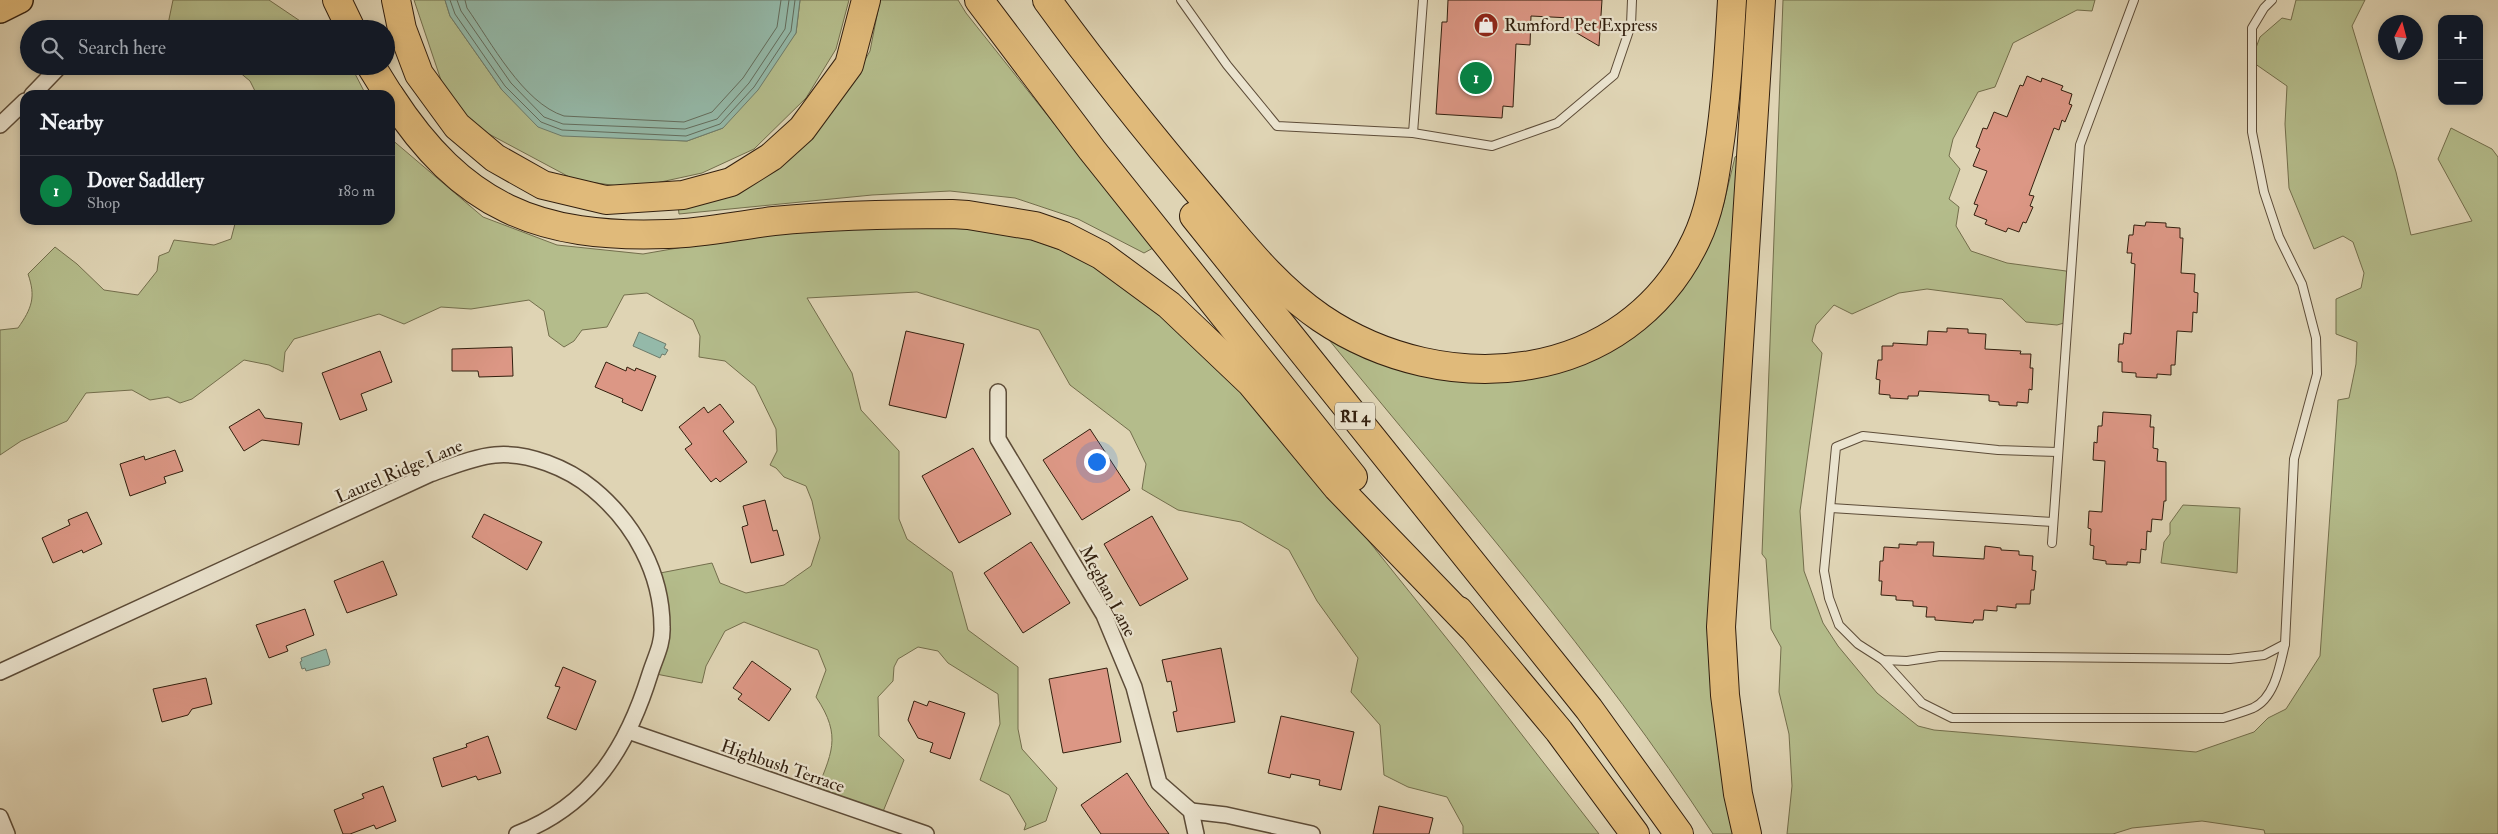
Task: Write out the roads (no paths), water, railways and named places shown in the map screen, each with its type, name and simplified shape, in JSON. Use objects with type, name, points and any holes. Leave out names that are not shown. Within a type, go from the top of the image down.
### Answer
[{"type":"highway","points":[[337,0],[347,20]]},
{"type":"highway","points":[[396,0],[402,29],[419,74],[457,126],[495,158],[543,185],[606,200],[682,195],[731,182],[771,157],[802,128],[849,65],[866,0]]},
{"type":"highway","name":"RI 4","points":[[979,0],[1092,150],[1470,626],[1559,731],[1635,834]]},
{"type":"highway","name":"RI 4","points":[[1027,0],[1139,150],[1213,239],[1589,709],[1679,834]]},
{"type":"highway","points":[[1047,0],[1144,128],[1268,274],[1292,296],[1348,335],[1387,352],[1439,366],[1484,371],[1517,368],[1548,361],[1589,346],[1612,335],[1641,315],[1672,281],[1697,239],[1708,207],[1727,98],[1732,0]]},
{"type":"highway","points":[[1747,834],[1738,794],[1726,695],[1721,618],[1761,0]]},
{"type":"highway","points":[[377,75],[386,90]]},
{"type":"highway","points":[[395,103],[428,149],[464,182],[511,212],[538,222],[568,229],[600,234],[669,234],[834,216],[952,214],[1035,226],[1064,236],[1101,256],[1136,279],[1196,328],[1251,383],[1337,487],[1470,626]]},
{"type":"main road","points":[[0,9],[11,0]]},
{"type":"main road","points":[[0,9],[20,0]]},
{"type":"street","points":[[37,90],[51,75]]},
{"type":"street","points":[[0,125],[20,106]]},
{"type":"street","name":"Meghan Lane","points":[[998,392],[998,439],[1104,615],[1134,687],[1159,783],[1191,810]]},
{"type":"street","name":"Laurel Ridge Lane","points":[[0,672],[430,474],[481,457],[497,455],[522,456],[571,474],[605,499],[621,515],[632,531],[651,568],[661,607],[662,627],[660,646],[628,731],[612,760],[586,793],[569,806],[517,834]]},
{"type":"street","name":"Highbush Terrace","points":[[628,731],[926,834]]},
{"type":"street","points":[[1196,834],[1191,810],[1226,815],[1312,834]]},
{"type":"street","points":[[0,817],[7,834]]},
{"type":"lane","points":[[1181,0],[1227,64],[1277,126],[1414,133],[1492,146],[1558,123],[1614,75],[1631,26],[1632,0]]},
{"type":"lane","points":[[1414,133],[1423,0]]},
{"type":"lane","points":[[2052,543],[2080,146],[2134,0]]},
{"type":"lane","points":[[2058,452],[1998,450],[1863,436],[1836,447],[1824,571],[1829,598],[1839,625],[1858,644],[1883,660],[1922,703],[1952,718],[2223,718],[2255,708],[2270,691],[2279,671],[2284,644],[2294,459],[2317,374],[2316,338],[2304,293],[2279,237],[2264,192],[2252,132],[2252,28],[2264,8],[2272,0]]},
{"type":"lane","points":[[1831,508],[2053,522]]},
{"type":"lane","points":[[1883,660],[1907,661],[1940,656],[2230,659],[2264,655],[2284,644]]},
{"type":"water","points":[[445,0],[800,0],[796,33],[758,90],[723,128],[687,141],[562,136],[538,127],[502,90],[450,16]]},
{"type":"water","points":[[639,332],[666,344],[664,348],[668,350],[665,355],[662,354],[660,358],[633,346]]},
{"type":"water","points":[[326,649],[330,662],[329,665],[306,671],[305,668],[302,669],[301,658]]},
{"type":"place","name":"Rumford Pet Express","points":[[1486,25]]},
{"type":"place","name":"Dover Saddlery","points":[[1476,78]]}]
